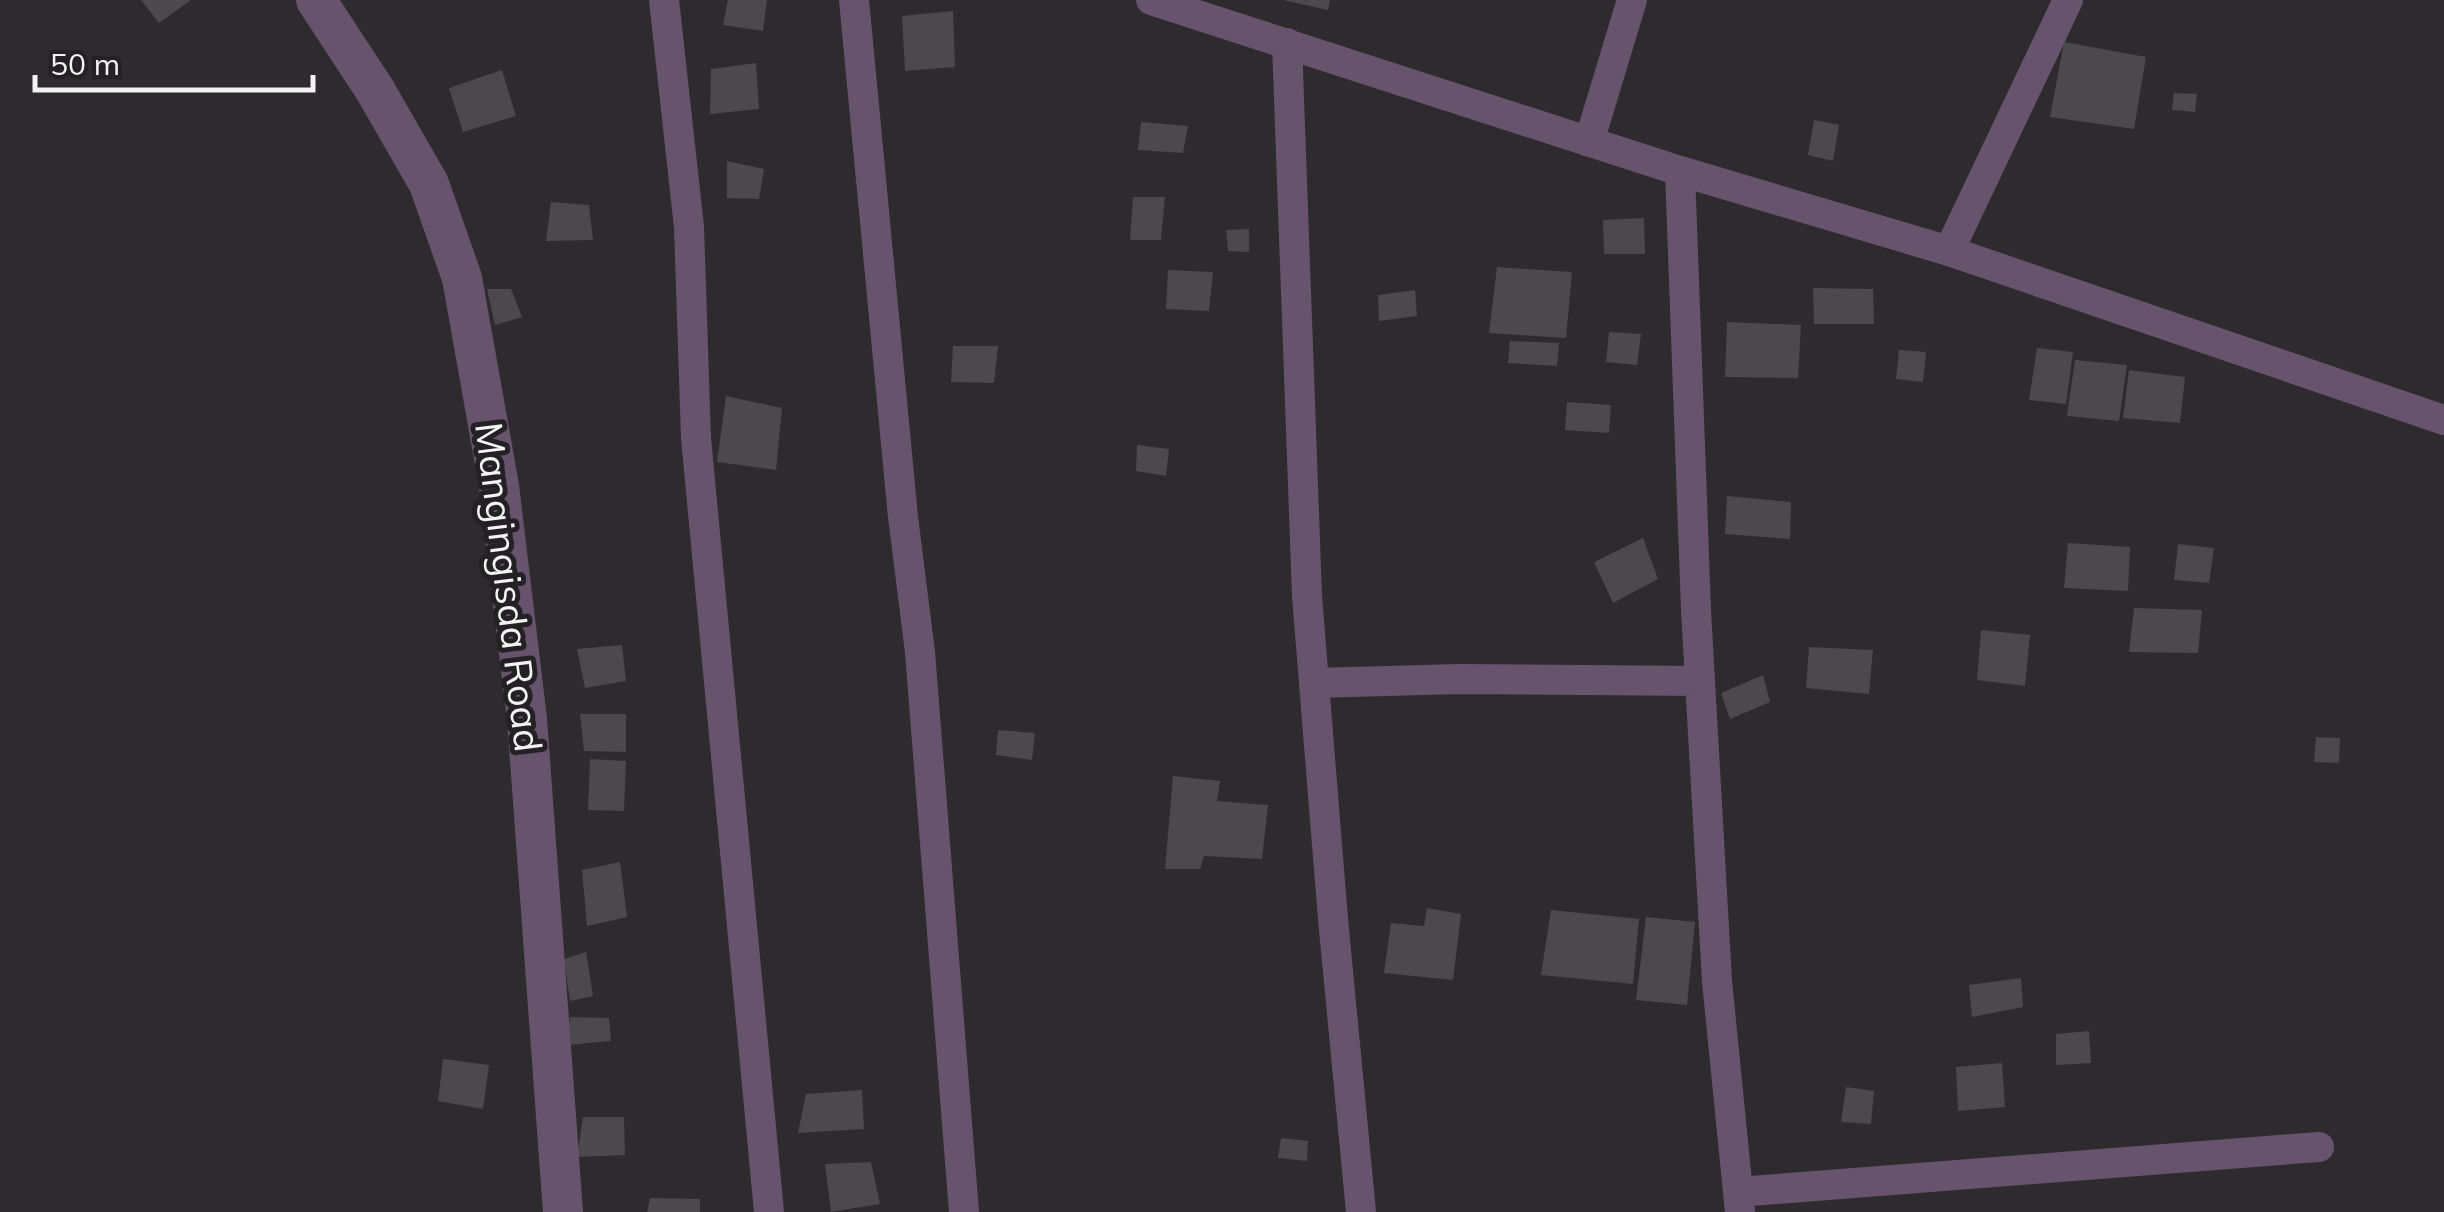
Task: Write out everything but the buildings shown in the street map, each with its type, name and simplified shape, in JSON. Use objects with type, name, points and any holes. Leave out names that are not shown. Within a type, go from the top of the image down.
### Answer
[{"type":"street","name":"Mangingisda Road","points":[[316,0],[430,184],[462,278],[499,486],[528,719],[563,1212]]},
{"type":"street","points":[[664,0],[689,227],[696,438],[768,1212]]},
{"type":"street","points":[[854,0],[920,652],[964,1212]]},
{"type":"street","points":[[1151,0],[1680,171],[1948,251],[2444,420]]},
{"type":"street","points":[[1589,142],[1632,0]]},
{"type":"street","points":[[1948,251],[2068,0]]},
{"type":"street","points":[[1287,43],[1308,596],[1361,1212]]},
{"type":"street","points":[[1680,171],[1700,681],[1717,982],[1739,1202],[2319,1147]]},
{"type":"street","points":[[1314,683],[1459,679],[1700,681]]}]
